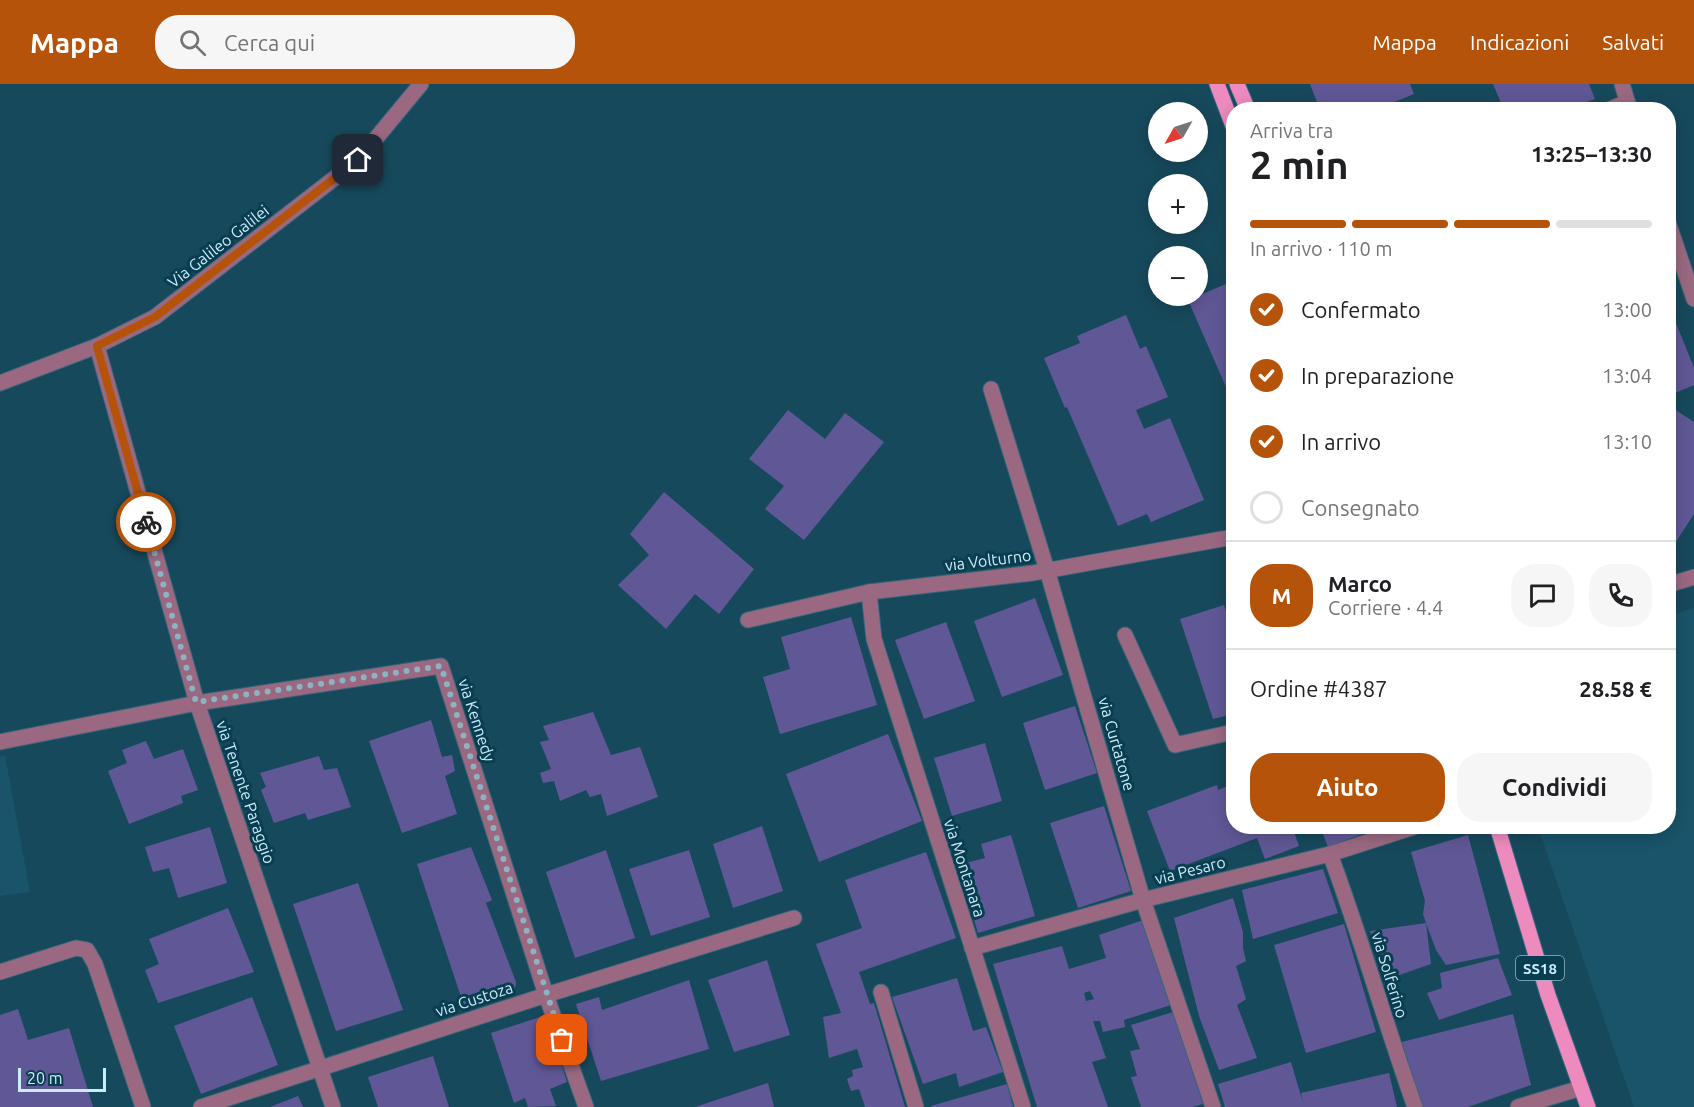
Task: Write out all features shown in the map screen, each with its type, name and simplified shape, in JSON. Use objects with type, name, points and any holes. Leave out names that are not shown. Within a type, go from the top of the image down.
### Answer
[{"type":"main road","points":[[1217,84],[1226,108]]},
{"type":"main road","points":[[1238,84],[1245,102]]},
{"type":"main road","name":"SS18","points":[[1499,834],[1548,995],[1588,1107]]},
{"type":"street","name":"Via Galileo Galilei","points":[[0,383],[97,346],[155,317],[358,160],[421,84]]},
{"type":"street","points":[[1623,84],[1628,102]]},
{"type":"street","points":[[1676,246],[1694,299]]},
{"type":"street","name":"via Tenente Paraggio","points":[[97,346],[196,702],[333,1107]]},
{"type":"street","name":"via Curtatone","points":[[991,389],[1047,570],[1143,900],[1213,1107]]},
{"type":"street","name":"via Volturno","points":[[748,620],[869,592],[1047,570],[1226,538]]},
{"type":"street","points":[[1676,583],[1694,577]]},
{"type":"street","name":"via Montanara","points":[[869,592],[874,639],[1023,1107]]},
{"type":"street","points":[[1125,634],[1175,745],[1226,734]]},
{"type":"street","name":"via Kennedy","points":[[0,742],[196,702],[441,666],[546,994],[586,1107]]},
{"type":"street","name":"via Pesaro","points":[[972,948],[1143,900],[1330,854],[1392,834]]},
{"type":"street","name":"via Solferino","points":[[1330,854],[1355,923],[1386,1028],[1415,1107]]},
{"type":"street","name":"via Custoza","points":[[201,1107],[546,994],[794,918]]},
{"type":"street","points":[[0,972],[76,948],[87,950],[95,964],[143,1107]]},
{"type":"street","points":[[881,992],[916,1107]]},
{"type":"street","points":[[1518,1107],[1581,1088]]},
{"type":"shaded area","points":[[1694,608],[1694,1107],[1634,1107],[1540,834],[1676,834],[1676,614]]},
{"type":"shaded area","points":[[5,755],[30,892],[0,896],[0,756]]},
{"type":"building","points":[[1310,84],[1410,84],[1414,94],[1394,102],[1317,102]]},
{"type":"building","points":[[1493,84],[1589,84],[1595,99],[1587,102],[1501,102]]},
{"type":"building","points":[[1226,284],[1226,387],[1191,306],[1208,306],[1208,292]]},
{"type":"building","points":[[1126,315],[1140,349],[1146,346],[1168,397],[1136,410],[1144,429],[1170,418],[1204,500],[1151,522],[1147,514],[1118,526],[1044,358],[1080,343],[1077,336]]},
{"type":"building","points":[[1676,323],[1694,368],[1694,385],[1676,393]]},
{"type":"building","points":[[788,410],[825,439],[845,413],[884,442],[804,540],[765,509],[784,486],[749,459]]},
{"type":"building","points":[[1676,410],[1694,422],[1694,514],[1676,542]]},
{"type":"building","points":[[664,492],[754,569],[719,614],[695,594],[666,629],[618,585],[649,555],[630,534]]},
{"type":"building","points":[[1035,598],[1063,675],[1002,697],[974,621]]},
{"type":"building","points":[[1224,605],[1226,611],[1226,716],[1213,719],[1180,619]]},
{"type":"building","points":[[851,617],[877,705],[780,734],[763,677],[790,669],[781,637]]},
{"type":"building","points":[[946,622],[975,701],[924,719],[895,640]]},
{"type":"building","points":[[1075,706],[1097,773],[1045,790],[1023,723]]},
{"type":"building","points":[[593,712],[611,755],[640,747],[658,797],[607,816],[601,794],[590,797],[586,790],[560,801],[554,781],[543,783],[540,773],[551,769],[540,742],[549,740],[543,726]]},
{"type":"building","points":[[431,720],[442,757],[452,755],[455,771],[445,776],[457,814],[402,833],[369,741]]},
{"type":"building","points":[[888,734],[922,821],[819,862],[786,774]]},
{"type":"building","points":[[146,741],[154,759],[183,749],[198,790],[181,796],[183,803],[129,824],[108,771],[127,763],[122,750]]},
{"type":"building","points":[[985,743],[1002,801],[952,816],[934,758]]},
{"type":"building","points":[[319,756],[324,770],[337,768],[351,807],[308,820],[305,813],[274,823],[261,790],[266,787],[260,773]]},
{"type":"building","points":[[1217,785],[1218,790],[1226,787],[1226,834],[1295,834],[1299,846],[1265,859],[1257,838],[1170,871],[1147,811]]},
{"type":"building","points":[[1104,806],[1131,891],[1078,908],[1050,823]]},
{"type":"building","points":[[762,826],[783,891],[733,908],[713,844]]},
{"type":"building","points":[[210,827],[227,883],[178,898],[169,868],[153,872],[145,847]]},
{"type":"building","points":[[1323,834],[1362,834],[1328,847]]},
{"type":"building","points":[[1011,835],[1035,916],[978,933],[958,865],[985,858],[981,844]]},
{"type":"building","points":[[1468,835],[1500,954],[1446,965],[1436,950],[1423,914],[1425,901],[1411,852]]},
{"type":"building","points":[[471,847],[492,900],[486,903],[516,982],[515,989],[464,1006],[417,864]]},
{"type":"building","points":[[606,850],[635,938],[575,958],[546,872]]},
{"type":"building","points":[[689,850],[710,917],[651,936],[629,869]]},
{"type":"building","points":[[926,852],[956,938],[859,972],[870,1004],[874,1003],[905,1107],[865,1107],[859,1089],[851,1091],[847,1079],[853,1076],[852,1070],[863,1067],[857,1049],[829,1058],[823,1017],[841,1013],[816,944],[862,928],[845,880]]},
{"type":"building","points":[[1323,869],[1338,913],[1253,939],[1242,890]]},
{"type":"building","points":[[358,883],[403,1010],[336,1031],[293,904]]},
{"type":"building","points":[[1233,898],[1243,932],[1246,961],[1236,966],[1246,999],[1237,1005],[1257,1058],[1219,1070],[1199,1016],[1174,918]]},
{"type":"building","points":[[228,908],[254,972],[158,1003],[145,970],[159,964],[149,939]]},
{"type":"building","points":[[1143,920],[1171,1005],[1124,1020],[1125,1027],[1103,1032],[1100,1021],[1093,1021],[1106,1058],[1092,1062],[1108,1107],[1037,1107],[993,964],[1062,946],[1069,969],[1106,958],[1099,935]],"holes":[[[1090,991],[1094,999],[1086,1001],[1084,993]]]},
{"type":"building","points":[[1426,923],[1431,964],[1385,980],[1370,931]]},
{"type":"building","points":[[1344,924],[1376,1032],[1306,1053],[1274,945]]},
{"type":"building","points":[[1498,958],[1512,995],[1439,1020],[1427,993],[1442,988],[1440,973]]},
{"type":"building","points":[[767,960],[790,1035],[734,1052],[708,980]]},
{"type":"building","points":[[957,978],[973,1031],[986,1027],[1003,1072],[959,1087],[956,1073],[923,1084],[892,997]]},
{"type":"building","points":[[689,980],[709,1049],[601,1081],[576,1004],[599,997],[602,1010]]},
{"type":"building","points":[[252,997],[278,1065],[201,1094],[174,1026]]},
{"type":"building","points":[[18,1009],[28,1040],[69,1028],[93,1107],[0,1107],[0,1015]]},
{"type":"building","points":[[1173,1012],[1203,1104],[1192,1107],[1141,1107],[1131,1077],[1137,1076],[1130,1051],[1140,1049],[1131,1025]]},
{"type":"building","points":[[1513,1014],[1531,1085],[1468,1107],[1421,1107],[1398,1043]]},
{"type":"building","points":[[546,1015],[567,1082],[550,1089],[556,1106],[528,1107],[525,1098],[514,1103],[491,1033]]},
{"type":"building","points":[[433,1056],[449,1107],[378,1107],[368,1077]]},
{"type":"building","points":[[1291,1062],[1303,1103],[1301,1093],[1389,1073],[1397,1107],[1225,1107],[1218,1084]]},
{"type":"building","points":[[768,1083],[774,1107],[695,1107]]},
{"type":"building","points":[[1007,1084],[1013,1107],[931,1106]]},
{"type":"building","points":[[298,1096],[303,1107],[270,1107]]},
{"type":"way so far","points":[[146,522],[196,702],[441,666],[562,1040]]},
{"type":"route","points":[[146,522],[97,346],[155,317],[358,160]]}]
